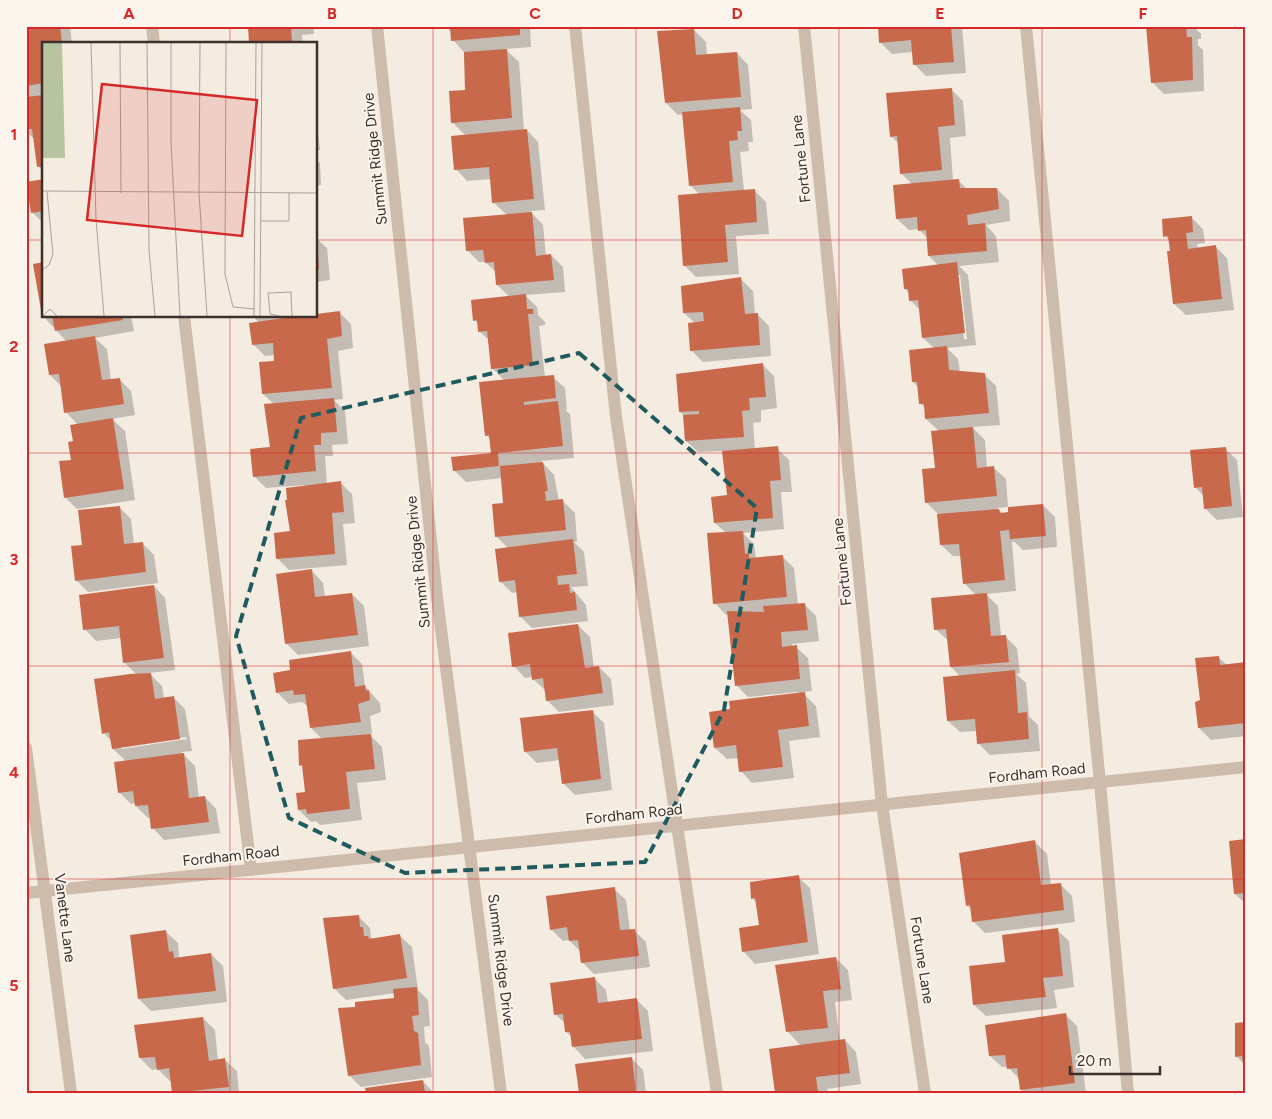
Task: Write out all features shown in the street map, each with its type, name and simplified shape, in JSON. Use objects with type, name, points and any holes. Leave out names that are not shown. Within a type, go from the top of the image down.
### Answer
[{"type":"street","points":[[152,26],[154,42]]},
{"type":"street","name":"Summit Ridge Drive","points":[[377,26],[438,598],[501,1093]]},
{"type":"street","points":[[575,26],[616,417],[717,1093]]},
{"type":"street","name":"Fortune Lane","points":[[804,26],[882,804],[926,1093]]},
{"type":"street","points":[[1026,26],[1100,783],[1128,1093]]},
{"type":"street","points":[[184,318],[250,870]]},
{"type":"street","name":"Vanette Lane","points":[[26,748],[71,1093]]},
{"type":"street","name":"Fordham Road","points":[[26,893],[1246,767]]},
{"type":"highlighted area","points":[[579,353],[757,508],[724,710],[645,862],[405,873],[289,818],[236,636],[301,418]]},
{"type":"building","points":[[26,26],[60,26],[62,42],[42,42],[42,83],[26,86]]},
{"type":"building","points":[[248,26],[291,26],[292,42],[249,42]]},
{"type":"building","points":[[450,26],[520,26],[520,35],[451,41]]},
{"type":"building","points":[[878,26],[951,26],[954,62],[913,65],[911,40],[879,43]]},
{"type":"building","points":[[1146,26],[1186,26],[1187,37],[1192,37],[1193,80],[1151,83]]},
{"type":"building","points":[[694,29],[696,55],[737,52],[741,97],[665,103],[657,31]]},
{"type":"building","points":[[507,49],[512,118],[451,123],[449,91],[465,90],[464,52]]},
{"type":"building","points":[[952,88],[955,125],[938,127],[942,170],[900,174],[897,136],[890,137],[886,93]]},
{"type":"building","points":[[42,95],[42,166],[37,167],[32,129],[26,129],[26,97]]},
{"type":"building","points":[[740,107],[742,131],[737,131],[738,140],[729,141],[733,182],[689,186],[682,112]]},
{"type":"building","points":[[527,129],[534,199],[492,203],[489,167],[454,170],[451,136]]},
{"type":"building","points":[[42,179],[42,211],[31,213],[26,182]]},
{"type":"building","points":[[959,179],[960,188],[997,188],[999,209],[967,215],[968,225],[985,223],[987,251],[928,256],[926,230],[918,231],[917,217],[896,219],[893,185]]},
{"type":"building","points":[[755,189],[757,222],[725,225],[728,262],[683,266],[678,195]]},
{"type":"building","points":[[532,212],[536,256],[551,254],[554,280],[496,285],[494,262],[485,263],[483,250],[466,251],[463,218]]},
{"type":"building","points":[[1192,216],[1193,232],[1186,233],[1188,249],[1216,245],[1222,299],[1173,304],[1167,251],[1170,251],[1168,236],[1163,237],[1162,219]]},
{"type":"building","points":[[42,262],[42,316],[33,264]]},
{"type":"building","points":[[957,262],[965,333],[922,338],[918,300],[909,301],[908,289],[904,289],[902,269]]},
{"type":"building","points":[[741,277],[745,314],[758,313],[760,345],[690,351],[688,323],[704,321],[703,312],[683,313],[681,286]]},
{"type":"building","points":[[526,294],[527,309],[533,309],[533,314],[528,314],[533,365],[491,369],[487,331],[478,332],[477,320],[473,321],[471,300]]},
{"type":"building","points":[[340,311],[342,336],[327,339],[332,388],[262,394],[259,362],[274,361],[273,343],[252,345],[249,323],[285,318],[318,318],[318,314]]},
{"type":"building","points":[[52,318],[122,318],[123,320],[55,331]]},
{"type":"building","points":[[95,336],[102,380],[120,378],[124,404],[64,413],[59,374],[49,375],[44,344]]},
{"type":"building","points":[[947,346],[949,370],[985,373],[989,413],[925,419],[924,404],[919,404],[917,382],[912,382],[909,350]]},
{"type":"building","points":[[763,363],[766,397],[749,398],[750,410],[742,411],[744,437],[685,441],[683,415],[699,414],[699,411],[679,412],[676,374]]},
{"type":"building","points":[[554,375],[556,398],[524,402],[524,405],[558,401],[563,446],[498,453],[499,466],[453,471],[451,457],[491,453],[489,435],[485,436],[479,382]]},
{"type":"building","points":[[334,398],[337,432],[321,433],[321,445],[314,445],[316,471],[253,477],[250,449],[270,447],[264,404]]},
{"type":"building","points":[[113,418],[124,489],[64,498],[59,461],[71,460],[68,442],[73,441],[70,425]]},
{"type":"building","points":[[973,427],[977,468],[994,466],[997,496],[925,503],[922,469],[935,468],[931,431]]},
{"type":"building","points":[[778,446],[781,480],[770,481],[773,518],[714,523],[711,497],[727,495],[722,451]]},
{"type":"building","points":[[1226,447],[1232,506],[1204,509],[1202,487],[1194,488],[1190,450]]},
{"type":"building","points":[[543,462],[548,491],[545,491],[546,501],[563,499],[566,530],[495,537],[492,504],[503,503],[500,466]]},
{"type":"building","points":[[341,481],[344,512],[332,513],[335,554],[276,559],[274,533],[290,531],[285,500],[287,500],[286,488]]},
{"type":"building","points":[[1043,504],[1046,536],[1010,539],[1009,530],[1000,531],[1005,580],[963,584],[959,544],[940,545],[937,514],[999,509],[1000,513],[1008,512],[1008,507]]},
{"type":"building","points":[[120,506],[124,544],[143,542],[146,572],[75,581],[71,546],[82,545],[78,510]]},
{"type":"building","points":[[743,531],[745,554],[749,553],[749,558],[783,555],[787,597],[713,604],[707,533]]},
{"type":"building","points":[[573,539],[577,574],[557,576],[558,585],[569,584],[570,593],[575,592],[577,610],[519,617],[515,580],[499,582],[495,549]]},
{"type":"building","points":[[312,569],[315,597],[352,593],[358,635],[285,644],[276,574]]},
{"type":"building","points":[[154,585],[164,658],[123,663],[119,626],[83,630],[79,595]]},
{"type":"building","points":[[987,593],[991,636],[1006,635],[1009,662],[950,667],[946,629],[934,630],[931,598]]},
{"type":"building","points":[[805,603],[808,630],[781,632],[782,647],[797,645],[800,679],[735,686],[727,611],[764,612],[763,606]]},
{"type":"building","points":[[578,624],[585,668],[599,666],[603,693],[546,701],[543,678],[532,680],[530,664],[512,667],[508,633]]},
{"type":"building","points":[[351,651],[355,687],[365,685],[366,691],[369,690],[370,700],[358,704],[361,722],[310,728],[305,694],[294,695],[293,690],[276,693],[273,673],[290,670],[289,660]]},
{"type":"building","points":[[1219,656],[1220,665],[1246,662],[1246,723],[1198,728],[1195,702],[1200,700],[1195,658]]},
{"type":"building","points":[[1015,670],[1018,713],[1027,712],[1029,739],[977,744],[975,719],[947,721],[943,677]]},
{"type":"building","points":[[151,673],[155,699],[174,696],[180,739],[112,749],[109,732],[102,734],[94,679]]},
{"type":"building","points":[[805,692],[809,726],[778,730],[783,767],[739,772],[736,745],[714,748],[709,712],[730,709],[729,701]]},
{"type":"building","points":[[593,710],[601,779],[562,784],[557,748],[524,752],[520,718]]},
{"type":"building","points":[[371,734],[375,769],[346,772],[350,809],[307,814],[306,809],[298,810],[296,793],[305,792],[302,765],[299,766],[298,740]]},
{"type":"building","points":[[184,753],[189,798],[205,796],[209,822],[151,829],[148,805],[135,806],[133,791],[118,793],[114,762]]},
{"type":"building","points":[[1246,839],[1246,893],[1234,894],[1229,841]]},
{"type":"building","points":[[1035,840],[1041,885],[1061,883],[1064,910],[972,922],[970,905],[966,906],[959,853]]},
{"type":"building","points":[[799,875],[808,942],[742,952],[739,928],[759,925],[755,898],[751,899],[750,882]]},
{"type":"building","points":[[615,887],[620,930],[635,929],[639,956],[581,963],[578,940],[569,941],[567,927],[550,930],[546,896]]},
{"type":"building","points":[[359,915],[360,927],[363,927],[364,936],[368,936],[369,939],[400,934],[407,978],[333,989],[323,918]]},
{"type":"building","points":[[1058,928],[1063,976],[1043,978],[1046,997],[973,1005],[969,966],[1005,962],[1002,935]]},
{"type":"building","points":[[166,930],[169,952],[173,951],[174,958],[211,953],[216,991],[138,999],[130,935]]},
{"type":"building","points":[[836,957],[841,989],[823,991],[828,1028],[786,1032],[775,965]]},
{"type":"building","points":[[595,977],[598,1003],[637,998],[642,1039],[572,1047],[570,1032],[565,1032],[563,1014],[554,1015],[550,983]]},
{"type":"building","points":[[417,987],[419,1015],[412,1016],[414,1031],[418,1033],[421,1065],[348,1076],[338,1008],[355,1007],[355,1002],[394,998],[393,989]]},
{"type":"building","points":[[1066,1013],[1075,1083],[1020,1090],[1017,1068],[1007,1069],[1005,1055],[989,1056],[985,1025]]},
{"type":"building","points":[[203,1017],[209,1061],[225,1058],[229,1087],[172,1093],[169,1068],[157,1070],[155,1057],[139,1058],[134,1025]]},
{"type":"building","points":[[1246,1022],[1246,1063],[1243,1063],[1242,1056],[1235,1057],[1235,1023]]},
{"type":"building","points":[[845,1039],[850,1073],[816,1077],[818,1093],[775,1093],[769,1049]]},
{"type":"building","points":[[632,1057],[636,1093],[579,1093],[575,1064]]},
{"type":"building","points":[[423,1080],[425,1093],[366,1093],[365,1088]]}]
